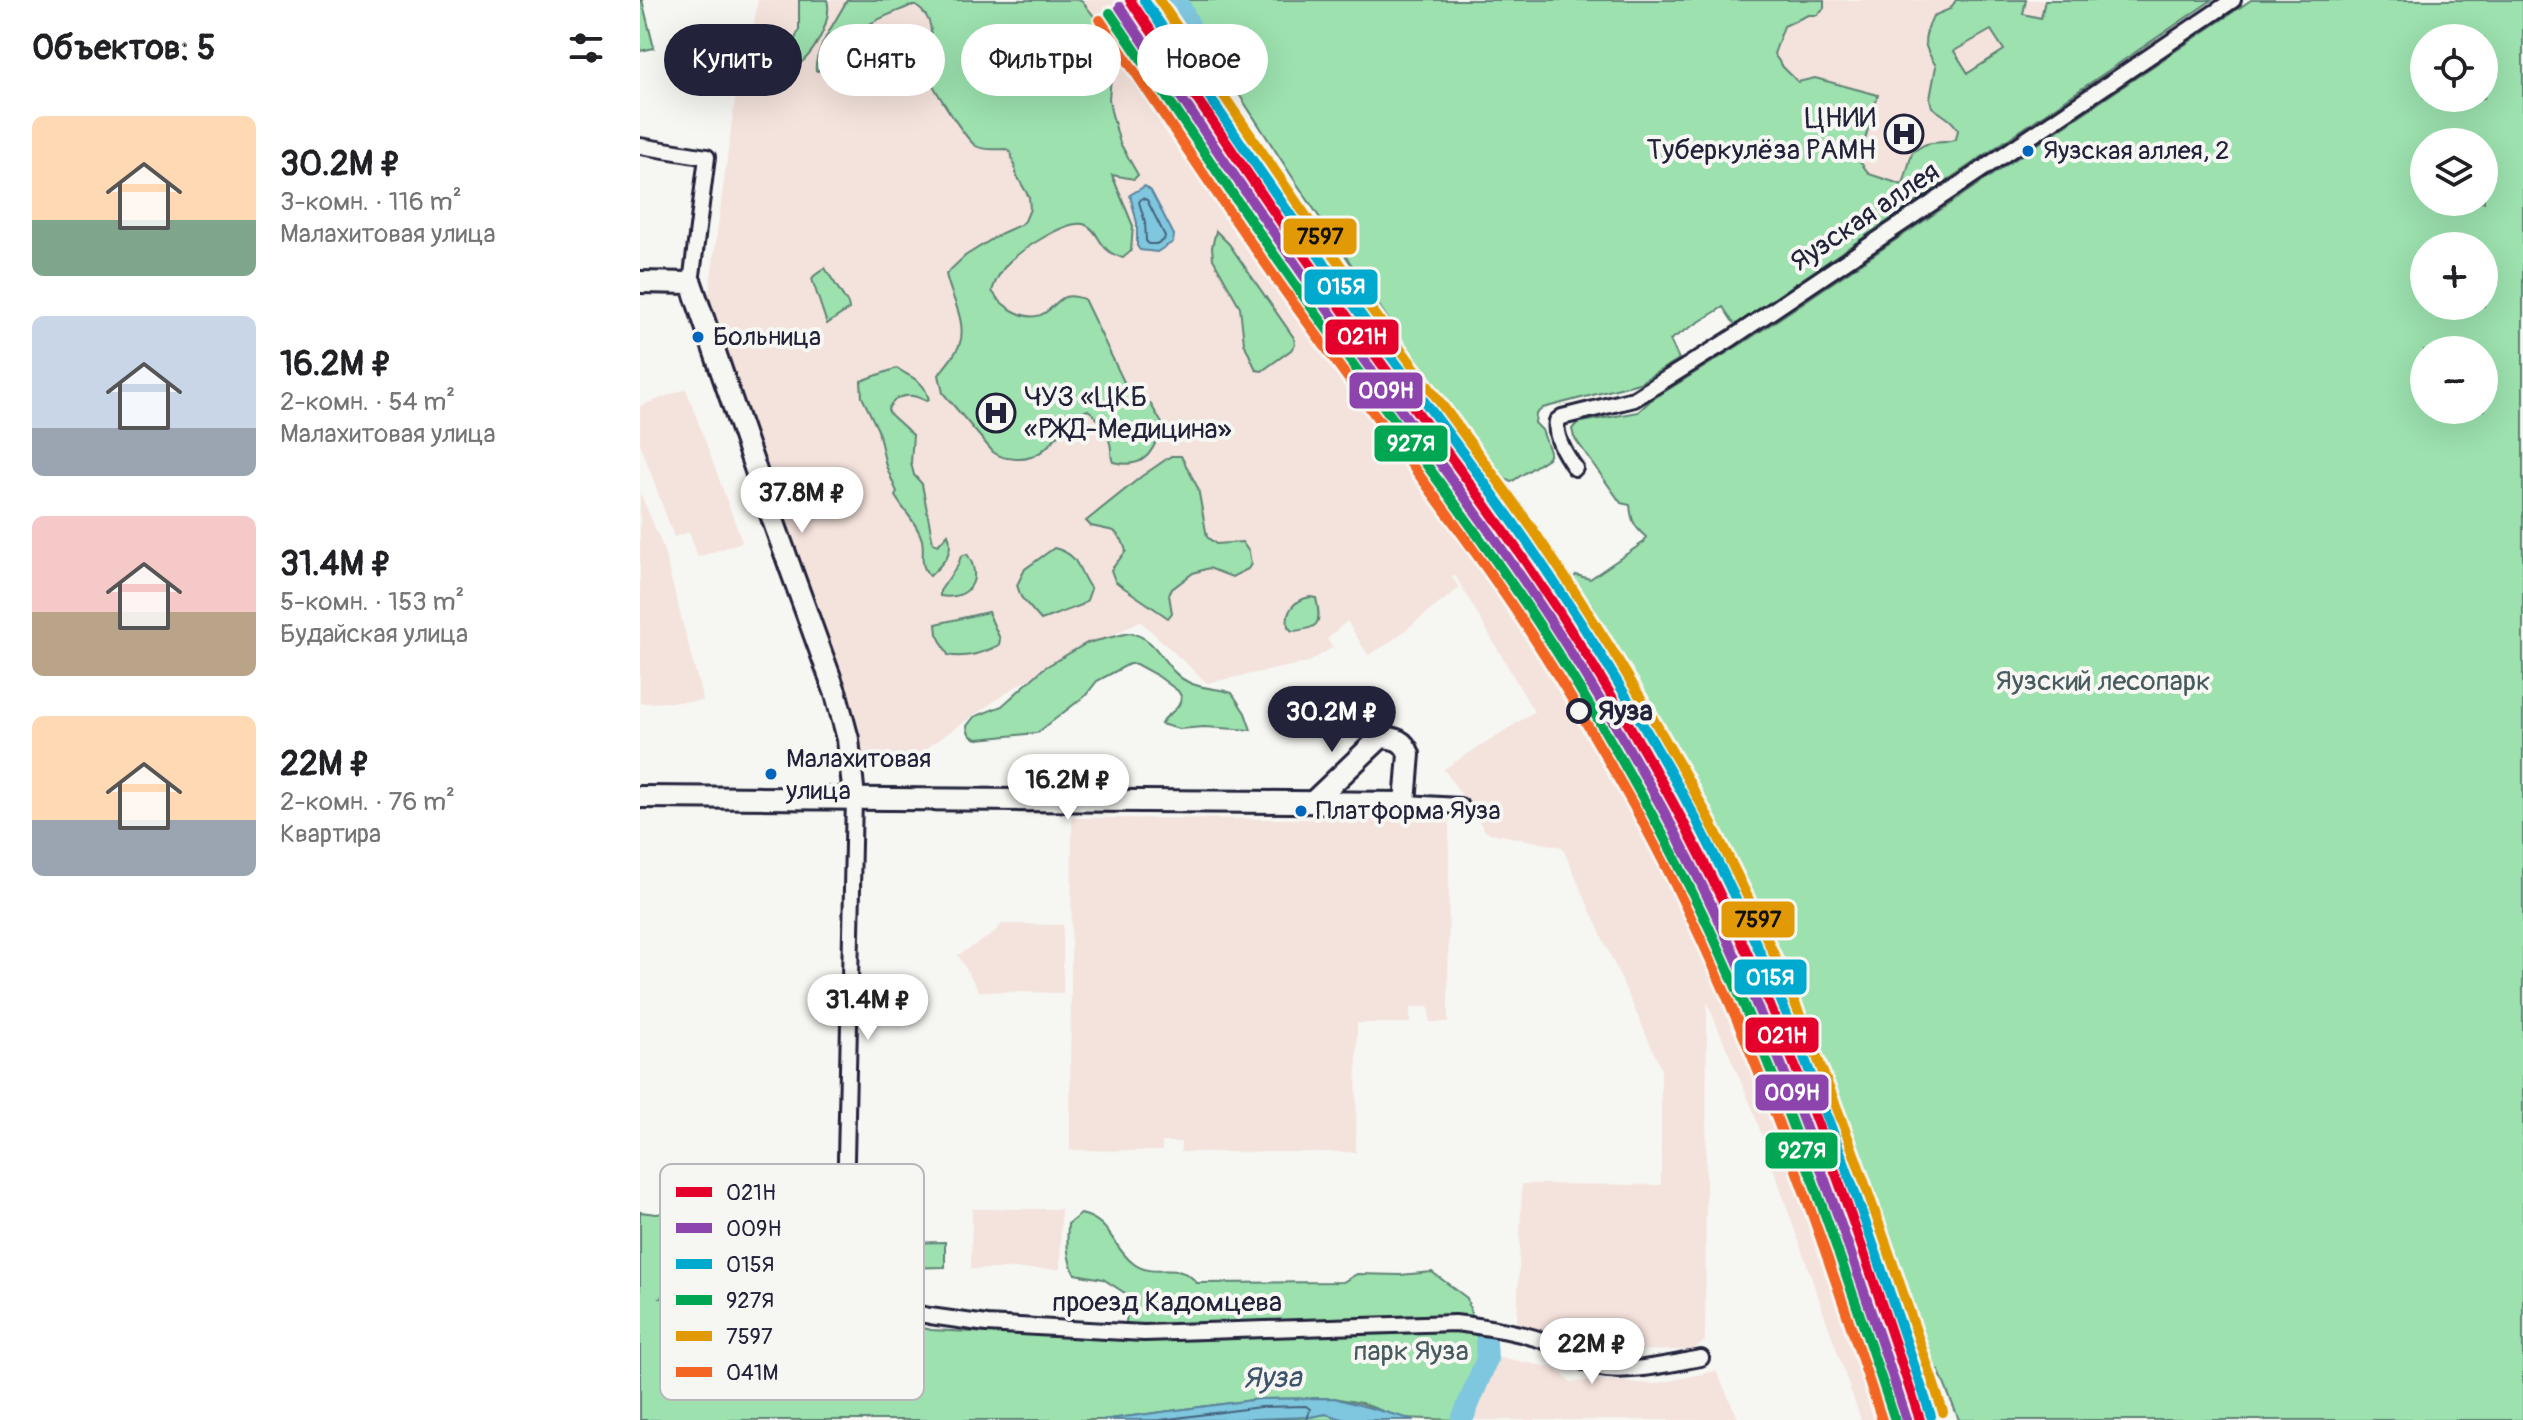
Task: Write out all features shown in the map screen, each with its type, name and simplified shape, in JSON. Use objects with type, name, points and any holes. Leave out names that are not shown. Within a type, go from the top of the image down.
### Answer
[{"type":"street","name":"Яузская аллея","points":[[1575,468],[1565,454],[1555,427],[1562,417],[1634,399],[1720,346],[2233,0]]},
{"type":"street","points":[[640,146],[707,157],[691,283],[836,694],[848,739],[854,798]]},
{"type":"street","points":[[640,282],[691,283]]},
{"type":"street","points":[[1313,802],[1381,737],[1396,739],[1407,747],[1405,803]]},
{"type":"street","points":[[640,797],[1460,806]]},
{"type":"street","name":"проезд Кадомцева","points":[[846,1164],[854,798]]},
{"type":"street","name":"проезд Кадомцева","points":[[924,1315],[987,1324],[1144,1333],[1455,1323],[1491,1328],[1556,1344],[1577,1359],[1599,1368],[1640,1368],[1701,1358]]},
{"type":"shaded area","points":[[758,0],[1067,0],[1083,24],[961,24],[961,96],[1121,96],[1121,24],[1098,24],[1083,0],[1154,0],[1171,24],[1137,24],[1137,96],[1221,96],[1602,641],[1761,929],[1942,1404],[1900,1420],[1861,1420],[1753,1110],[1707,1002],[1705,1341],[1692,1350],[1581,1351],[1578,1338],[1517,1325],[1522,1184],[1661,1185],[1661,1068],[1562,847],[1486,832],[1444,769],[1534,712],[1455,575],[1452,577],[1459,588],[1386,645],[1368,655],[1347,621],[1327,639],[1333,647],[1309,662],[1207,683],[1140,621],[1018,685],[932,744],[910,764],[858,767],[707,308],[735,99],[738,96],[802,96],[802,24],[754,24]]},
{"type":"shaded area","name":"ЦНИИ Туберкулёза РАМН","points":[[1790,0],[2212,0],[1864,237],[1756,54]]},
{"type":"shaded area","points":[[686,389],[742,542],[698,557],[689,532],[674,537],[640,443],[640,406]]},
{"type":"shaded area","points":[[640,492],[663,548],[703,701],[640,703]]},
{"type":"shaded area","points":[[1072,818],[1449,820],[1448,1022],[1430,1022],[1429,1007],[1410,1007],[1410,1023],[1357,1023],[1356,1152],[1181,1152],[1181,1142],[1162,1142],[1162,1151],[1070,1150]]},
{"type":"shaded area","points":[[1002,924],[1063,925],[1063,993],[979,991],[958,955],[992,935]]},
{"type":"shaded area","points":[[972,1209],[1061,1209],[1060,1269],[971,1269]]},
{"type":"shaded area","points":[[1499,1357],[1557,1369],[1570,1382],[1597,1380],[1654,1384],[1716,1371],[1739,1420],[1474,1420]]},
{"type":"green space","points":[[640,0],[654,48],[640,51]]},
{"type":"green space","points":[[799,0],[827,0],[826,24],[818,24],[818,40],[802,62],[802,24],[799,24]]},
{"type":"green space","points":[[847,0],[1081,0],[1093,15],[1098,24],[961,24],[961,96],[1109,96],[1120,143],[1138,175],[1134,179],[1112,175],[1133,226],[1131,251],[1123,258],[1114,255],[1091,228],[1078,224],[1068,226],[1045,236],[1008,263],[992,291],[1008,308],[1031,316],[1046,312],[1066,297],[1084,299],[1125,384],[1138,398],[1150,403],[1163,425],[1146,457],[1133,463],[1113,462],[1106,433],[1088,410],[1078,415],[1038,454],[1017,459],[1001,457],[993,452],[943,393],[939,375],[956,351],[962,335],[960,317],[946,274],[965,256],[1025,221],[1030,209],[1029,197],[1017,176],[1011,153],[1006,149],[976,146],[940,96],[945,96],[945,24],[930,24],[924,13],[916,6],[910,6],[870,24],[834,24]]},
{"type":"green space","points":[[1178,0],[1824,0],[1824,8],[1817,15],[1808,15],[1784,26],[1774,54],[1798,82],[1815,78],[1878,95],[1859,160],[1869,174],[1903,185],[1912,153],[1930,143],[1956,139],[1958,130],[1955,126],[1932,107],[1930,99],[1936,66],[1925,42],[1933,16],[1950,9],[1956,0],[2026,0],[2023,14],[2041,18],[2045,0],[2212,0],[1735,325],[1723,307],[1670,340],[1679,359],[1639,383],[1543,408],[1536,414],[1535,423],[1542,430],[1550,452],[1548,458],[1511,482],[1489,469],[1240,96],[1268,96],[1268,24],[1194,24]],"holes":[[[1991,30],[2004,50],[1968,73],[1954,51]]]},
{"type":"green space","name":"Яузский лесопарк","points":[[2251,0],[2523,0],[2523,1420],[1959,1420],[1939,1371],[1924,1359],[1761,929],[1602,641],[1574,601],[1569,583],[1576,575],[1590,579],[1644,542],[1646,537],[1634,522],[1630,505],[1621,503],[1574,437],[1572,429],[1577,423],[1638,412],[1650,401],[1746,341]]},
{"type":"green space","points":[[1216,231],[1229,244],[1294,338],[1295,344],[1291,350],[1262,371],[1256,370],[1244,343],[1240,307],[1213,259]]},
{"type":"green space","points":[[825,268],[849,309],[827,324],[812,279]]},
{"type":"green space","points":[[897,368],[921,384],[929,400],[900,397],[888,409],[913,435],[911,463],[914,475],[922,484],[933,543],[938,545],[948,534],[950,541],[949,552],[930,576],[923,563],[920,534],[895,496],[897,492],[886,466],[878,430],[862,397],[861,381]]},
{"type":"green space","points":[[1171,456],[1181,456],[1198,488],[1207,537],[1216,544],[1242,542],[1249,552],[1251,564],[1248,569],[1232,577],[1209,568],[1193,573],[1172,589],[1169,595],[1172,613],[1168,618],[1115,581],[1111,570],[1126,551],[1122,540],[1114,531],[1091,526],[1086,521]]},
{"type":"green space","points":[[1054,548],[1074,559],[1091,589],[1082,605],[1041,620],[1021,597],[1017,585],[1025,569]]},
{"type":"green space","points":[[967,554],[974,572],[971,586],[959,595],[940,596],[961,556]]},
{"type":"green space","points":[[1310,597],[1316,598],[1319,614],[1316,624],[1308,629],[1292,631],[1287,621],[1290,611],[1296,603]]},
{"type":"green space","points":[[988,612],[1000,639],[999,645],[974,654],[948,655],[937,634],[936,624]]},
{"type":"green space","points":[[1129,633],[1147,641],[1172,670],[1188,682],[1232,693],[1245,713],[1251,730],[1179,729],[1161,724],[1179,705],[1181,696],[1158,676],[1136,664],[1129,664],[1097,681],[1086,695],[1036,733],[978,739],[969,733],[967,726],[974,717],[1002,706],[1044,668],[1087,643]]},
{"type":"green space","name":"парк Яуза","points":[[640,1212],[660,1214],[660,1400],[924,1400],[924,1328],[1092,1338],[1119,1336],[1126,1323],[1128,1295],[1103,1279],[1075,1274],[1070,1262],[1068,1224],[1081,1214],[1106,1229],[1134,1264],[1150,1270],[1182,1272],[1197,1283],[1343,1282],[1357,1274],[1432,1272],[1467,1298],[1483,1358],[1456,1420],[1401,1418],[1361,1403],[1334,1398],[1260,1399],[1102,1420],[640,1420]]},
{"type":"green space","points":[[924,1242],[945,1242],[945,1267],[924,1267]]},
{"type":"green space","points":[[1326,1414],[1345,1420],[1226,1420],[1310,1417]]},
{"type":"water","points":[[1145,186],[1151,191],[1174,235],[1173,242],[1157,252],[1140,250],[1137,246],[1137,223],[1130,195]]},
{"type":"water","points":[[1334,1398],[1414,1420],[1345,1420],[1326,1414],[1226,1420],[1102,1420],[1260,1399]]},
{"type":"waterway","points":[[1156,0],[1178,24]]},
{"type":"waterway","points":[[1177,0],[1188,24]]},
{"type":"waterway","points":[[1462,1420],[1487,1359],[1486,1343]]},
{"type":"transit line","name":"021Н","points":[[1130,0],[1316,273],[1539,582],[1599,675],[1673,803],[1747,952],[1780,1028],[1839,1183],[1920,1420]]},
{"type":"transit line","name":"015Я","points":[[1144,0],[1326,266],[1548,573],[1608,666],[1682,793],[1721,868],[1789,1021],[1850,1178],[1931,1416]]},
{"type":"transit line","name":"7597","points":[[1159,0],[1336,259],[1536,534],[1676,758],[1733,866],[1801,1018],[1862,1175],[1943,1412]]},
{"type":"transit line","name":"009Н","points":[[1120,7],[1306,279],[1527,586],[1587,679],[1661,806],[1734,954],[1798,1107],[1907,1420]]},
{"type":"transit line","name":"927Я","points":[[1110,13],[1272,251],[1527,606],[1635,783],[1687,882],[1755,1032],[1815,1186],[1895,1420]]},
{"type":"transit line","name":"041М","points":[[1100,20],[1261,257],[1520,617],[1627,793],[1678,891],[1745,1039],[1831,1266],[1882,1420]]},
{"type":"place","name":"ЦНИИ Туберкулёза РАМН","points":[[1904,134]]},
{"type":"place","name":"Яузская аллея, 2","points":[[2028,151]]},
{"type":"place","name":"Больница","points":[[698,337]]},
{"type":"place","name":"ЧУЗ «ЦКБ «РЖД-Медицина»","points":[[996,413]]},
{"type":"place","name":"Яуза","points":[[1579,711]]},
{"type":"place","name":"Малахитовая улица","points":[[771,774]]},
{"type":"place","name":"Платформа Яуза","points":[[1301,811]]}]
